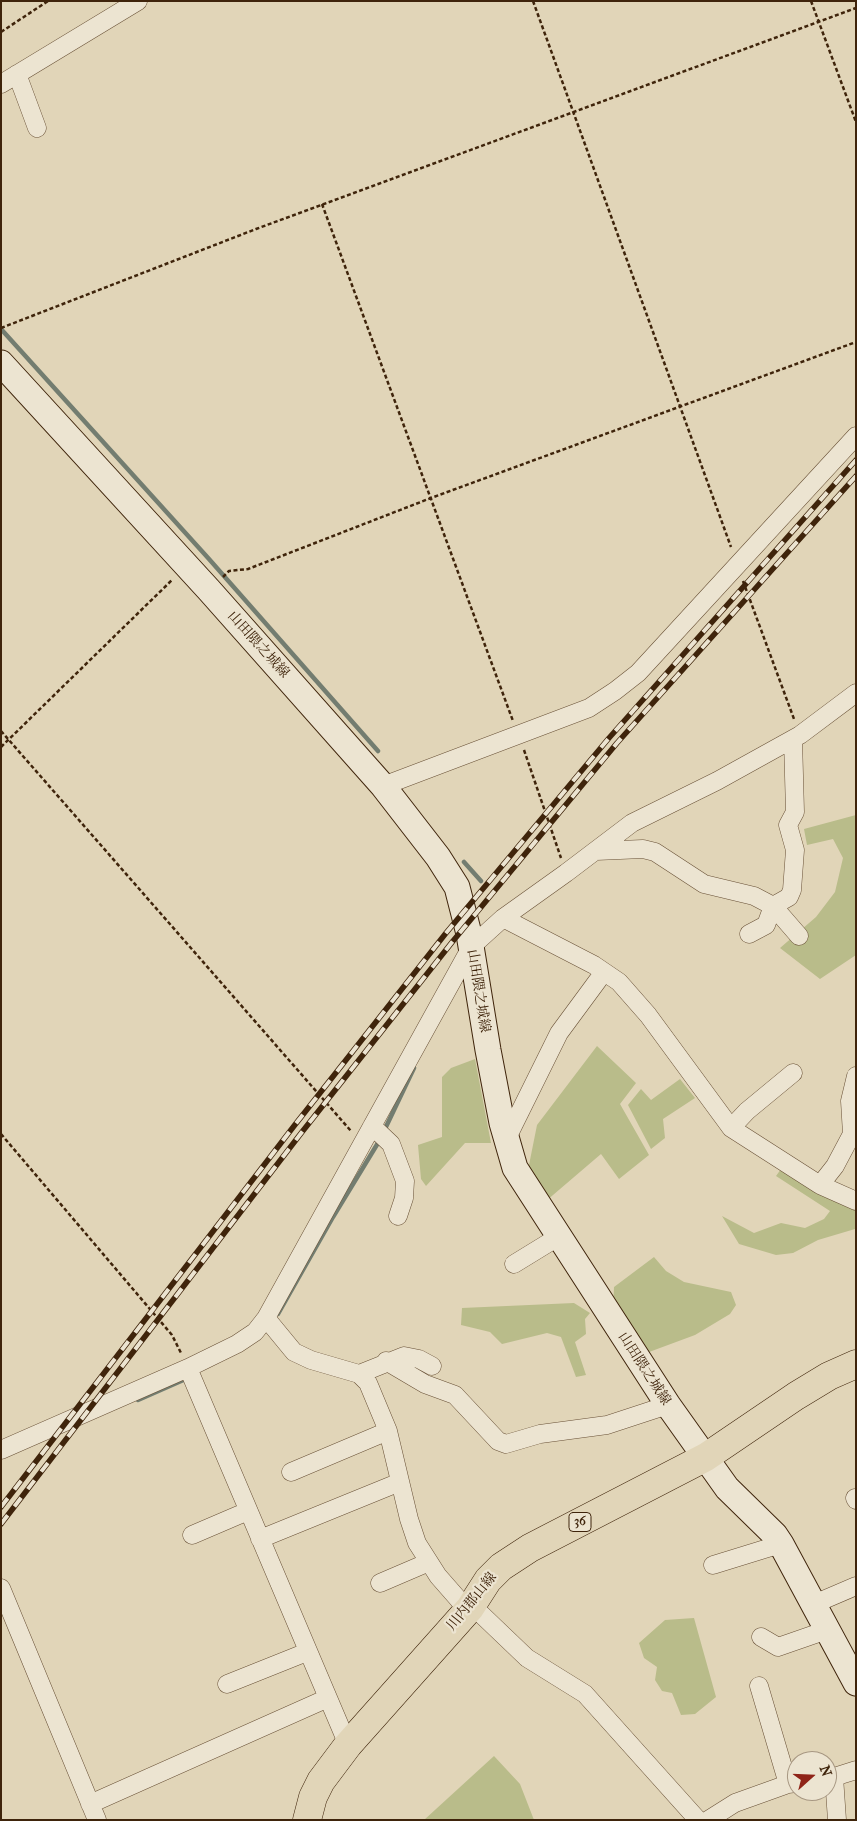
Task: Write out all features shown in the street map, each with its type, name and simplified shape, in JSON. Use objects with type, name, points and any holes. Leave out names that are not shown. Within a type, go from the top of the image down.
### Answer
[{"type":"main road","name":"山田隈之城線","points":[[1,363],[187,566],[383,786],[438,857],[457,888],[471,947],[488,1050],[515,1168],[668,1405],[727,1488],[775,1535],[781,1544],[856,1684]]},
{"type":"main road","name":"川内郡山線","points":[[307,1820],[313,1797],[321,1781],[348,1745],[470,1608],[488,1580],[515,1556],[706,1457],[796,1396],[829,1376],[856,1364]]},
{"type":"street","points":[[1,84],[138,1]]},
{"type":"street","points":[[17,74],[37,128]]},
{"type":"street","points":[[383,786],[589,708],[631,679],[856,436]]},
{"type":"street","points":[[1,1450],[190,1373],[255,1332],[266,1318],[362,1144],[379,1133],[471,947],[502,918],[632,823],[717,781],[797,737],[856,693]]},
{"type":"street","points":[[749,934],[766,924],[773,906],[789,897],[792,890],[795,850],[788,825],[795,812],[797,737]]},
{"type":"street","points":[[596,851],[643,848],[649,850],[704,884],[754,896],[773,906],[799,936]]},
{"type":"street","points":[[502,918],[604,972],[619,982],[648,1015],[731,1128],[820,1185],[856,1201]]},
{"type":"street","points":[[507,1138],[559,1033],[604,972]]},
{"type":"street","points":[[731,1128],[747,1111],[793,1073]]},
{"type":"street","points":[[820,1185],[835,1166],[852,1134],[850,1101],[856,1076]]},
{"type":"street","points":[[379,1133],[391,1144],[405,1181],[404,1198],[398,1216]]},
{"type":"street","points":[[514,1264],[558,1237]]},
{"type":"street","points":[[266,1318],[294,1352],[311,1360],[359,1374],[368,1383],[388,1431],[414,1535],[429,1562],[448,1588],[470,1608],[481,1614],[526,1658],[585,1694],[698,1820]]},
{"type":"street","points":[[359,1374],[386,1361],[404,1356],[419,1359],[432,1366]]},
{"type":"street","points":[[386,1361],[425,1384],[455,1394],[498,1441],[506,1444],[540,1434],[607,1425],[668,1405]]},
{"type":"street","points":[[190,1373],[348,1745]]},
{"type":"street","points":[[291,1472],[388,1431]]},
{"type":"street","points":[[260,1539],[400,1482]]},
{"type":"street","points":[[192,1535],[248,1511]]},
{"type":"street","points":[[713,1565],[781,1544]]},
{"type":"street","points":[[380,1583],[429,1562]]},
{"type":"street","points":[[814,1604],[856,1586]]},
{"type":"street","points":[[1,1588],[97,1820]]},
{"type":"street","points":[[761,1637],[778,1647],[827,1630]]},
{"type":"street","points":[[227,1684],[307,1652]]},
{"type":"street","points":[[758,1686],[787,1769]]},
{"type":"street","points":[[90,1804],[328,1698]]},
{"type":"street","points":[[837,1776],[856,1770]]},
{"type":"street","points":[[708,1820],[735,1803],[787,1785]]},
{"type":"street","points":[[834,1801],[838,1820]]},
{"type":"path","points":[[1,32],[48,1]]},
{"type":"path","points":[[533,1],[738,565],[797,737]]},
{"type":"path","points":[[811,1],[856,122]]},
{"type":"path","points":[[1,328],[322,204],[856,8]]},
{"type":"path","points":[[322,204],[519,736],[566,873]]},
{"type":"path","points":[[221,579],[229,571],[248,569],[431,498],[856,342]]},
{"type":"path","points":[[1,748],[187,566]]},
{"type":"path","points":[[1,732],[362,1144]]},
{"type":"path","points":[[1,1134],[172,1335],[190,1373]]},
{"type":"green space","points":[[856,815],[856,955],[820,979],[780,948],[816,917],[835,892],[843,858],[833,839],[807,845],[804,829]]},
{"type":"green space","points":[[597,1046],[636,1083],[620,1104],[649,1155],[619,1179],[601,1154],[546,1201],[528,1170],[537,1125]]},
{"type":"green space","points":[[475,1059],[491,1143],[465,1143],[426,1186],[421,1179],[418,1145],[442,1137],[442,1077],[451,1068]]},
{"type":"green space","points":[[680,1079],[695,1098],[663,1119],[665,1138],[651,1149],[628,1105],[641,1089],[651,1100]]},
{"type":"green space","points":[[781,1169],[856,1210],[855,1229],[818,1240],[793,1253],[776,1255],[739,1244],[722,1216],[754,1233],[781,1223],[805,1228],[824,1219],[830,1211],[776,1176]]},
{"type":"green space","points":[[654,1257],[666,1271],[684,1282],[731,1292],[736,1305],[730,1314],[695,1335],[641,1355],[613,1309],[614,1287]]},
{"type":"green space","points":[[574,1303],[590,1313],[585,1319],[586,1334],[575,1342],[586,1375],[576,1377],[561,1337],[547,1333],[502,1344],[490,1332],[461,1325],[462,1308]]},
{"type":"green space","points":[[694,1618],[716,1697],[695,1714],[681,1715],[672,1693],[662,1691],[655,1680],[657,1667],[644,1658],[639,1643],[665,1620]]},
{"type":"green space","points":[[494,1756],[520,1784],[534,1820],[424,1820]]},
{"type":"waterway","points":[[1,329],[209,559],[378,751]]},
{"type":"waterway","points":[[464,862],[481,881]]},
{"type":"waterway","points":[[384,1131],[414,1068]]},
{"type":"waterway","points":[[278,1314],[333,1217],[381,1138]]},
{"type":"waterway","points":[[138,1400],[188,1378]]},
{"type":"railway","points":[[1,1507],[294,1126],[446,933],[609,738],[856,460]]},
{"type":"railway","points":[[1,1524],[302,1132],[453,941],[617,743],[856,476]]}]
